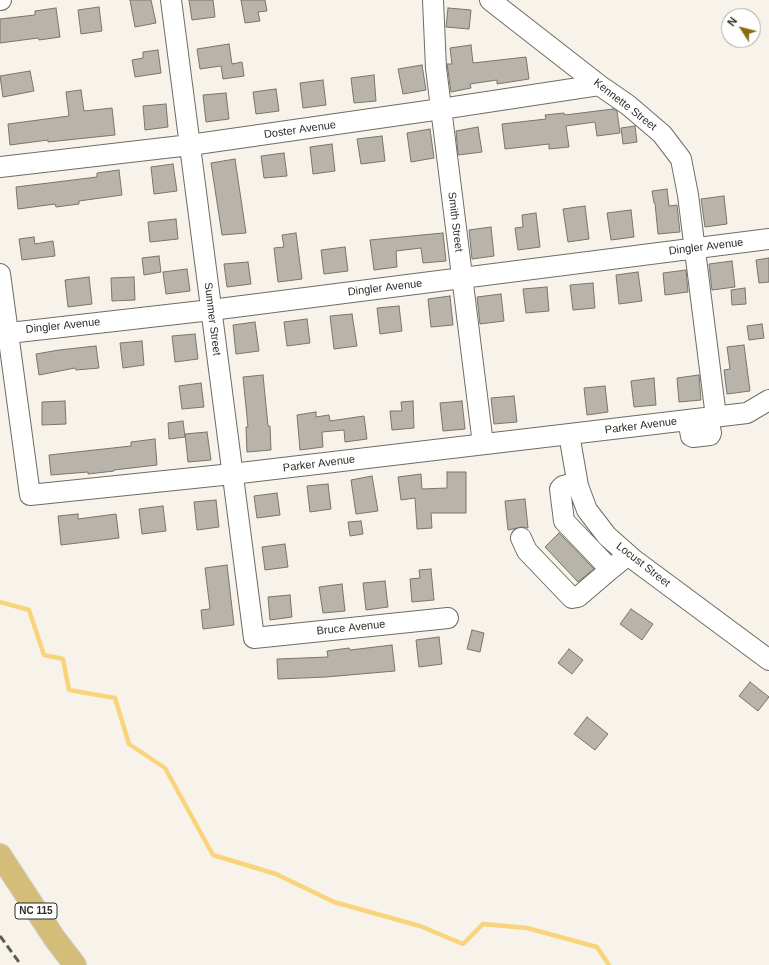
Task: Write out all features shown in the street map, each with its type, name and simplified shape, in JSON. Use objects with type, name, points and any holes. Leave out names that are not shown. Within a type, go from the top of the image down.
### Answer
[{"type":"main road","name":"NC 115","points":[[0,855],[55,939],[74,965]]},
{"type":"street","name":"Summer Street","points":[[171,0],[254,638]]},
{"type":"street","name":"Smith Street","points":[[433,0],[436,68],[483,444]]},
{"type":"street","name":"Kennette Street","points":[[490,0],[662,134],[681,159],[688,195],[712,417]]},
{"type":"street","name":"Doster Avenue","points":[[0,167],[190,146],[441,110],[599,85]]},
{"type":"street","name":"Dingler Avenue","points":[[4,333],[211,310],[769,239]]},
{"type":"street","points":[[0,274],[4,333]]},
{"type":"street","name":"Parker Avenue","points":[[4,333],[30,496],[232,474],[747,413],[769,400]]},
{"type":"street","name":"Locust Street","points":[[569,434],[577,482],[587,510],[607,536],[628,555],[769,660]]},
{"type":"street","points":[[577,482],[562,486],[560,489],[564,521],[608,567],[612,568]]},
{"type":"street","points":[[521,538],[527,551],[572,598],[578,598],[628,555]]},
{"type":"street","name":"Bruce Avenue","points":[[254,638],[448,618]]},
{"type":"building","points":[[130,0],[151,0],[156,23],[135,27]]},
{"type":"building","points":[[189,0],[213,0],[215,17],[192,20]]},
{"type":"building","points":[[241,0],[265,0],[267,11],[258,12],[260,21],[245,23]]},
{"type":"building","points":[[99,7],[102,31],[81,34],[78,10]]},
{"type":"building","points":[[56,8],[60,37],[0,43],[0,19],[35,15],[35,11]]},
{"type":"building","points":[[448,8],[471,10],[469,29],[446,27]]},
{"type":"building","points":[[229,44],[232,64],[242,62],[244,76],[223,79],[221,66],[200,69],[197,49]]},
{"type":"building","points":[[471,45],[473,63],[526,57],[529,79],[497,84],[497,80],[470,84],[471,88],[451,92],[447,64],[452,64],[450,48]]},
{"type":"building","points":[[158,50],[161,73],[135,77],[132,60],[143,58],[143,52]]},
{"type":"building","points":[[422,65],[426,90],[403,94],[398,69]]},
{"type":"building","points":[[30,71],[34,91],[3,97],[0,76]]},
{"type":"building","points":[[374,75],[376,101],[354,103],[351,78]]},
{"type":"building","points":[[323,80],[326,105],[303,108],[300,83]]},
{"type":"building","points":[[276,89],[279,111],[256,114],[253,92]]},
{"type":"building","points":[[81,90],[84,111],[112,108],[115,135],[48,142],[48,140],[10,145],[8,124],[69,116],[66,92]]},
{"type":"building","points":[[226,93],[229,119],[206,122],[203,95]]},
{"type":"building","points":[[166,104],[168,127],[145,130],[143,106]]},
{"type":"building","points":[[613,109],[617,111],[620,133],[597,136],[595,122],[566,126],[569,147],[549,149],[549,144],[505,149],[502,124],[546,119],[545,115],[564,113],[565,115]]},
{"type":"building","points":[[635,126],[637,142],[623,144],[621,128]]},
{"type":"building","points":[[478,127],[482,152],[458,155],[456,131]]},
{"type":"building","points":[[430,129],[434,158],[411,162],[407,133]]},
{"type":"building","points":[[382,136],[385,161],[361,164],[357,139]]},
{"type":"building","points":[[332,144],[335,171],[313,174],[310,147]]},
{"type":"building","points":[[284,153],[287,176],[264,178],[261,156]]},
{"type":"building","points":[[235,159],[246,233],[222,235],[211,163]]},
{"type":"building","points":[[173,164],[177,191],[154,194],[151,167]]},
{"type":"building","points":[[119,170],[122,195],[79,201],[79,204],[56,207],[55,204],[18,209],[16,187],[97,177],[97,173]]},
{"type":"building","points":[[667,189],[669,206],[677,205],[680,232],[658,234],[655,203],[652,191]]},
{"type":"building","points":[[724,196],[727,224],[705,227],[701,199]]},
{"type":"building","points":[[585,206],[589,239],[568,242],[563,209]]},
{"type":"building","points":[[631,210],[634,237],[611,240],[607,213]]},
{"type":"building","points":[[536,213],[540,247],[518,250],[515,228],[523,227],[522,215]]},
{"type":"building","points":[[176,219],[178,239],[150,242],[148,222]]},
{"type":"building","points":[[491,227],[494,256],[472,259],[469,230]]},
{"type":"building","points":[[296,233],[302,279],[278,282],[274,248],[284,247],[282,235]]},
{"type":"building","points":[[443,233],[446,261],[423,263],[421,248],[396,251],[397,267],[374,270],[370,240]]},
{"type":"building","points":[[34,237],[35,244],[53,241],[55,256],[22,260],[19,239]]},
{"type":"building","points":[[345,247],[348,271],[324,274],[321,250]]},
{"type":"building","points":[[159,256],[161,272],[144,275],[142,258]]},
{"type":"building","points":[[769,258],[769,282],[759,283],[756,260]]},
{"type":"building","points":[[732,261],[735,287],[712,290],[709,264]]},
{"type":"building","points":[[248,262],[251,284],[227,287],[224,264]]},
{"type":"building","points":[[187,269],[190,291],[166,294],[163,272]]},
{"type":"building","points":[[686,270],[688,292],[665,295],[663,273]]},
{"type":"building","points":[[638,272],[642,301],[619,304],[616,275]]},
{"type":"building","points":[[89,277],[92,304],[68,307],[65,280]]},
{"type":"building","points":[[134,277],[135,300],[112,301],[111,278]]},
{"type":"building","points":[[593,283],[595,308],[573,310],[570,285]]},
{"type":"building","points":[[547,287],[549,311],[526,313],[523,289]]},
{"type":"building","points":[[745,288],[746,304],[732,305],[731,290]]},
{"type":"building","points":[[501,294],[504,321],[480,324],[477,297]]},
{"type":"building","points":[[450,296],[453,325],[431,327],[428,299]]},
{"type":"building","points":[[399,306],[402,331],[380,334],[377,308]]},
{"type":"building","points":[[352,314],[357,346],[334,349],[330,316]]},
{"type":"building","points":[[307,319],[310,343],[287,346],[284,322]]},
{"type":"building","points":[[255,322],[259,351],[236,354],[233,325]]},
{"type":"building","points":[[762,324],[764,338],[749,340],[747,326]]},
{"type":"building","points":[[195,334],[198,359],[175,362],[172,336]]},
{"type":"building","points":[[142,341],[144,365],[123,368],[120,343]]},
{"type":"building","points":[[744,345],[750,391],[727,394],[724,370],[730,369],[727,347]]},
{"type":"building","points":[[96,346],[99,368],[76,370],[75,368],[39,375],[36,354]]},
{"type":"building","points":[[263,375],[268,426],[270,426],[271,450],[247,452],[246,427],[248,427],[243,377]]},
{"type":"building","points":[[699,375],[701,400],[679,402],[677,378]]},
{"type":"building","points":[[654,378],[656,405],[634,407],[631,381]]},
{"type":"building","points":[[201,383],[204,407],[182,409],[179,386]]},
{"type":"building","points":[[605,386],[608,412],[587,415],[584,388]]},
{"type":"building","points":[[514,396],[517,422],[494,424],[491,398]]},
{"type":"building","points":[[65,401],[66,424],[42,425],[42,402]]},
{"type":"building","points":[[413,401],[414,428],[392,430],[390,411],[402,411],[401,402]]},
{"type":"building","points":[[462,401],[465,429],[443,431],[440,403]]},
{"type":"building","points":[[316,412],[316,417],[329,415],[330,421],[364,416],[367,439],[345,442],[344,430],[322,432],[323,447],[300,450],[297,415]]},
{"type":"building","points":[[183,421],[185,437],[169,439],[168,423]]},
{"type":"building","points":[[207,432],[211,460],[188,462],[185,434]]},
{"type":"building","points":[[155,439],[157,465],[88,474],[88,472],[51,475],[49,455],[131,446],[131,442]]},
{"type":"building","points":[[447,472],[466,472],[466,513],[431,513],[432,528],[417,529],[415,498],[401,500],[398,477],[421,474],[422,489],[447,488]]},
{"type":"building","points":[[372,476],[378,511],[356,514],[351,480]]},
{"type":"building","points":[[328,484],[331,509],[310,512],[307,486]]},
{"type":"building","points":[[277,493],[280,515],[257,518],[254,496]]},
{"type":"building","points":[[525,499],[528,528],[522,527],[508,530],[505,501]]},
{"type":"building","points":[[216,500],[219,527],[197,530],[194,502]]},
{"type":"building","points":[[163,506],[166,531],[142,534],[139,509]]},
{"type":"building","points":[[78,514],[78,519],[116,514],[119,538],[61,545],[58,516]]},
{"type":"building","points":[[361,521],[363,534],[350,536],[348,522]]},
{"type":"building","points":[[559,533],[594,569],[578,582],[545,547]]},
{"type":"building","points":[[285,544],[288,567],[265,570],[262,547]]},
{"type":"building","points":[[227,565],[234,625],[203,629],[201,610],[210,609],[205,568]]},
{"type":"building","points":[[431,569],[434,600],[412,602],[410,579],[420,578],[419,570]]},
{"type":"building","points":[[385,581],[388,607],[366,610],[363,583]]},
{"type":"building","points":[[342,584],[345,611],[323,613],[319,587]]},
{"type":"building","points":[[290,595],[292,617],[270,620],[268,597]]},
{"type":"building","points":[[631,609],[653,624],[642,640],[620,624]]},
{"type":"building","points":[[472,630],[484,633],[480,652],[467,649]]},
{"type":"building","points":[[439,637],[442,664],[419,667],[416,640]]},
{"type":"building","points":[[392,645],[395,671],[326,677],[278,679],[277,659],[328,657],[327,651]]},
{"type":"building","points":[[569,649],[583,660],[572,674],[558,663]]},
{"type":"building","points":[[750,682],[769,697],[758,711],[739,696]]},
{"type":"building","points":[[587,717],[608,734],[595,750],[574,734]]},
{"type":"waterway","points":[[0,602],[29,610],[44,655],[63,659],[69,690],[115,698],[129,744],[165,768],[213,855],[276,874],[334,902],[420,926],[463,944],[483,924],[527,928],[597,947],[609,965]]},
{"type":"railway","points":[[0,936],[21,965]]}]
